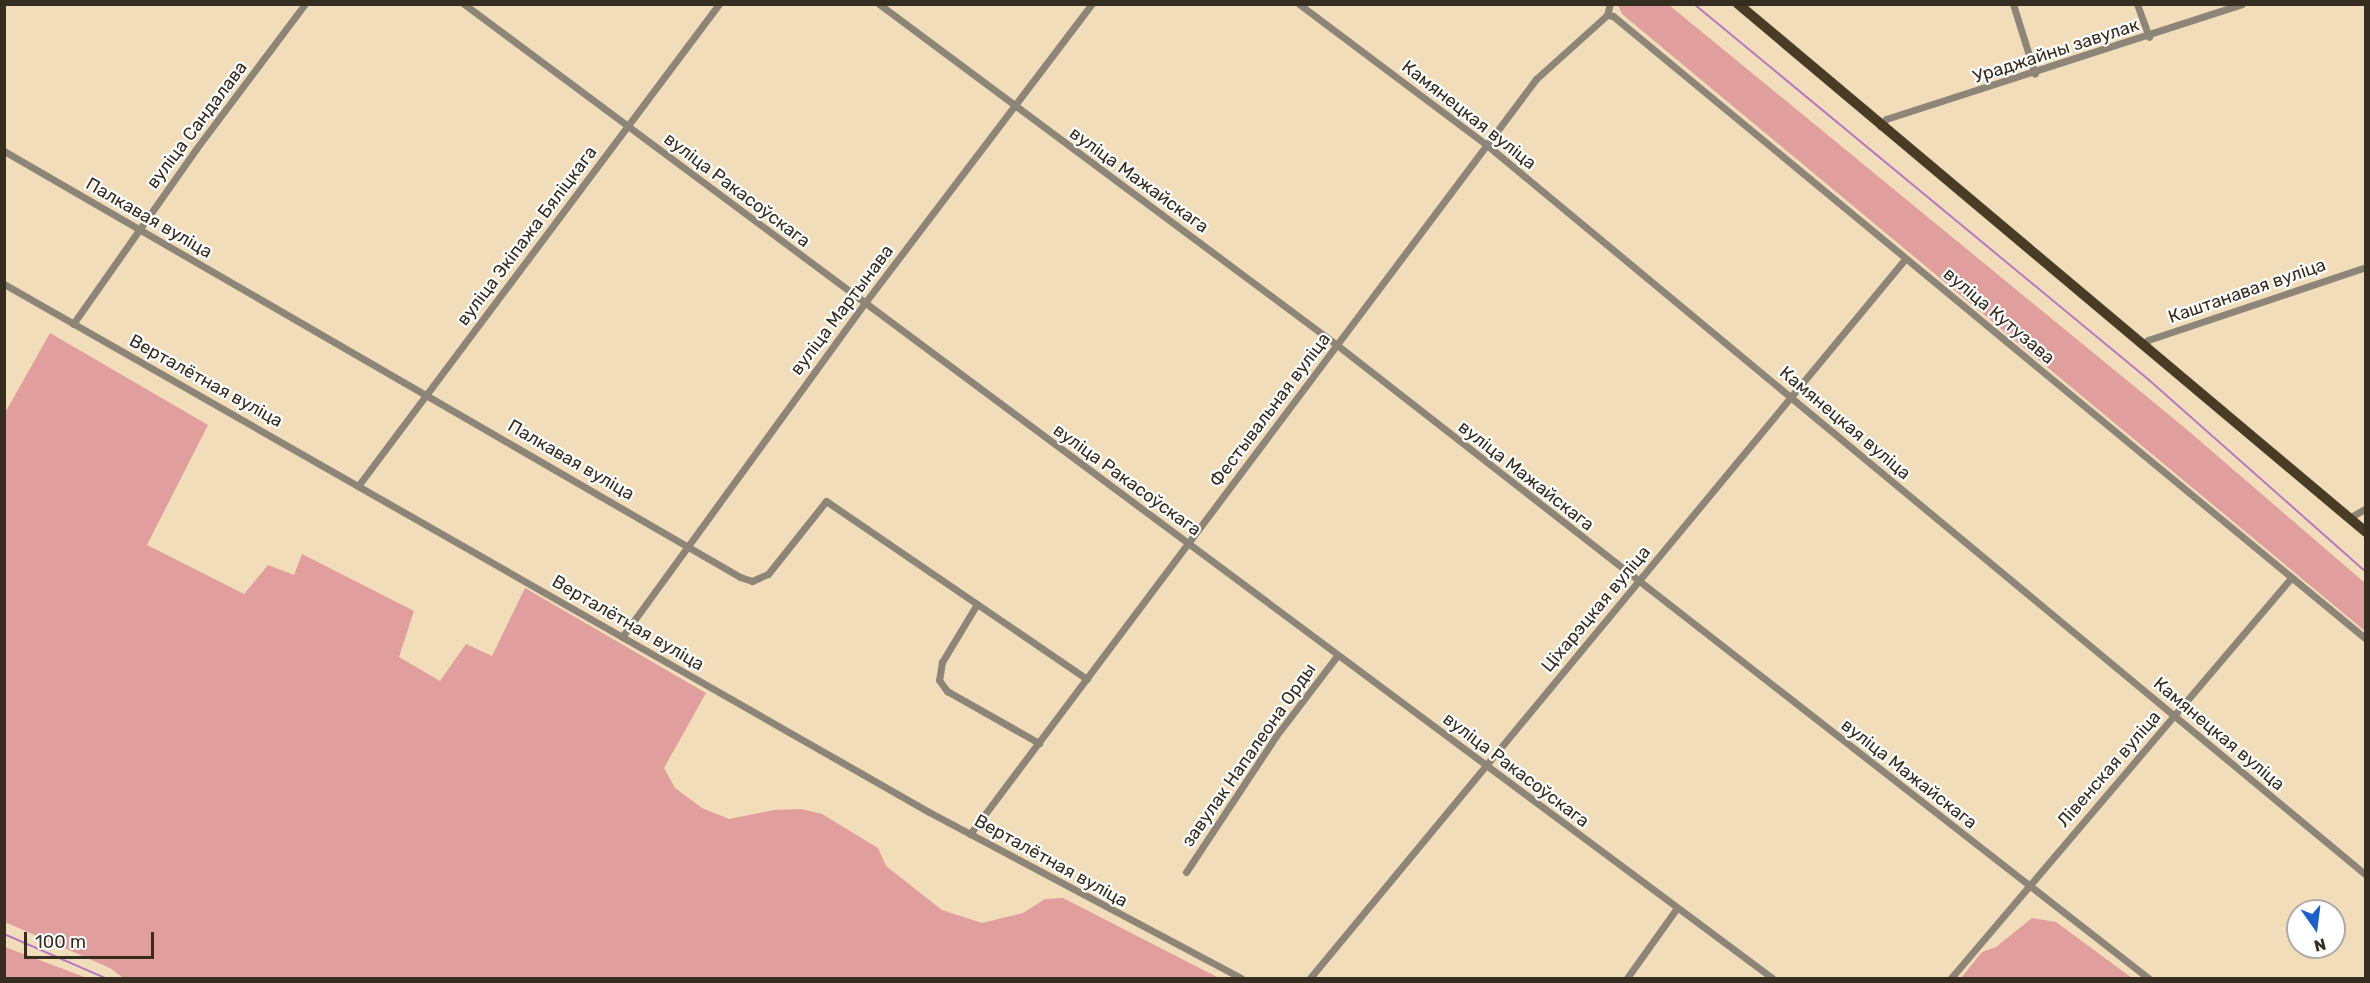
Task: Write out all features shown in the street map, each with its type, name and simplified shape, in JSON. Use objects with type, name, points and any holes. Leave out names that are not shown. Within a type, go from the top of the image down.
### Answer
[{"type":"main road","points":[[1738,4],[2141,347],[2366,532]]},
{"type":"street","name":"вуліца Сандалава","points":[[73,324],[305,4]]},
{"type":"street","name":"вуліца Ракасоўскага","points":[[464,4],[864,304],[1189,543],[1337,656],[1773,978]]},
{"type":"street","name":"вуліца Экіпажа Бяліцкага","points":[[358,486],[719,4]]},
{"type":"street","name":"вуліца Мажайскага","points":[[879,4],[1337,345],[1637,583],[2148,978]]},
{"type":"street","name":"вуліца Мартынава","points":[[622,637],[864,304],[1092,4]]},
{"type":"street","name":"Камянецкая вуліца","points":[[1299,4],[1488,146],[2366,874]]},
{"type":"street","points":[[1610,4],[1610,16]]},
{"type":"street","points":[[2013,4],[2035,74]]},
{"type":"street","points":[[2137,4],[2149,37]]},
{"type":"street","name":"Ураджайны завулак","points":[[1880,126],[1886,119],[2035,74],[2241,5]]},
{"type":"street","name":"Фестывальная вуліца","points":[[970,834],[1536,80],[1610,16]]},
{"type":"street","name":"вуліца Кутузава","points":[[1610,16],[2366,639]]},
{"type":"street","name":"Палкавая вуліца","points":[[4,151],[740,577],[759,580],[826,501],[1087,679]]},
{"type":"street","name":"Ціхарэцкая вуліца","points":[[1310,978],[1905,259]]},
{"type":"street","name":"Каштанавая вуліца","points":[[2141,347],[2148,340],[2366,267]]},
{"type":"street","name":"Верталётная вуліца","points":[[4,284],[970,834],[1241,978]]},
{"type":"street","points":[[2349,518],[2366,508]]},
{"type":"street","name":"Лівенская вуліца","points":[[1951,978],[2291,578]]},
{"type":"street","points":[[977,604],[942,662],[939,680],[946,691],[1039,743]]},
{"type":"street","name":"завулак Напалеона Орды","points":[[1186,872],[1276,736],[1337,656]]},
{"type":"street","points":[[1627,978],[1677,908]]},
{"type":"shaded area","points":[[1618,5],[1669,5],[2185,428],[2365,583],[2365,631],[1622,14]]},
{"type":"shaded area","points":[[50,333],[208,425],[147,545],[244,594],[268,565],[294,575],[302,554],[414,611],[399,657],[440,681],[466,644],[492,656],[525,588],[706,693],[664,768],[675,788],[702,808],[729,819],[774,810],[801,809],[822,814],[878,848],[886,866],[942,910],[982,923],[1023,913],[1045,899],[1063,898],[1219,978],[123,978],[110,968],[5,922],[5,413]]},
{"type":"shaded area","points":[[2032,918],[2056,922],[2132,978],[1961,978],[1982,952],[1996,947]]},
{"type":"shaded area","points":[[5,947],[87,978],[5,978]]},
{"type":"waterway","points":[[1694,4],[2149,380],[2366,572]]},
{"type":"waterway","points":[[4,934],[105,978]]}]
